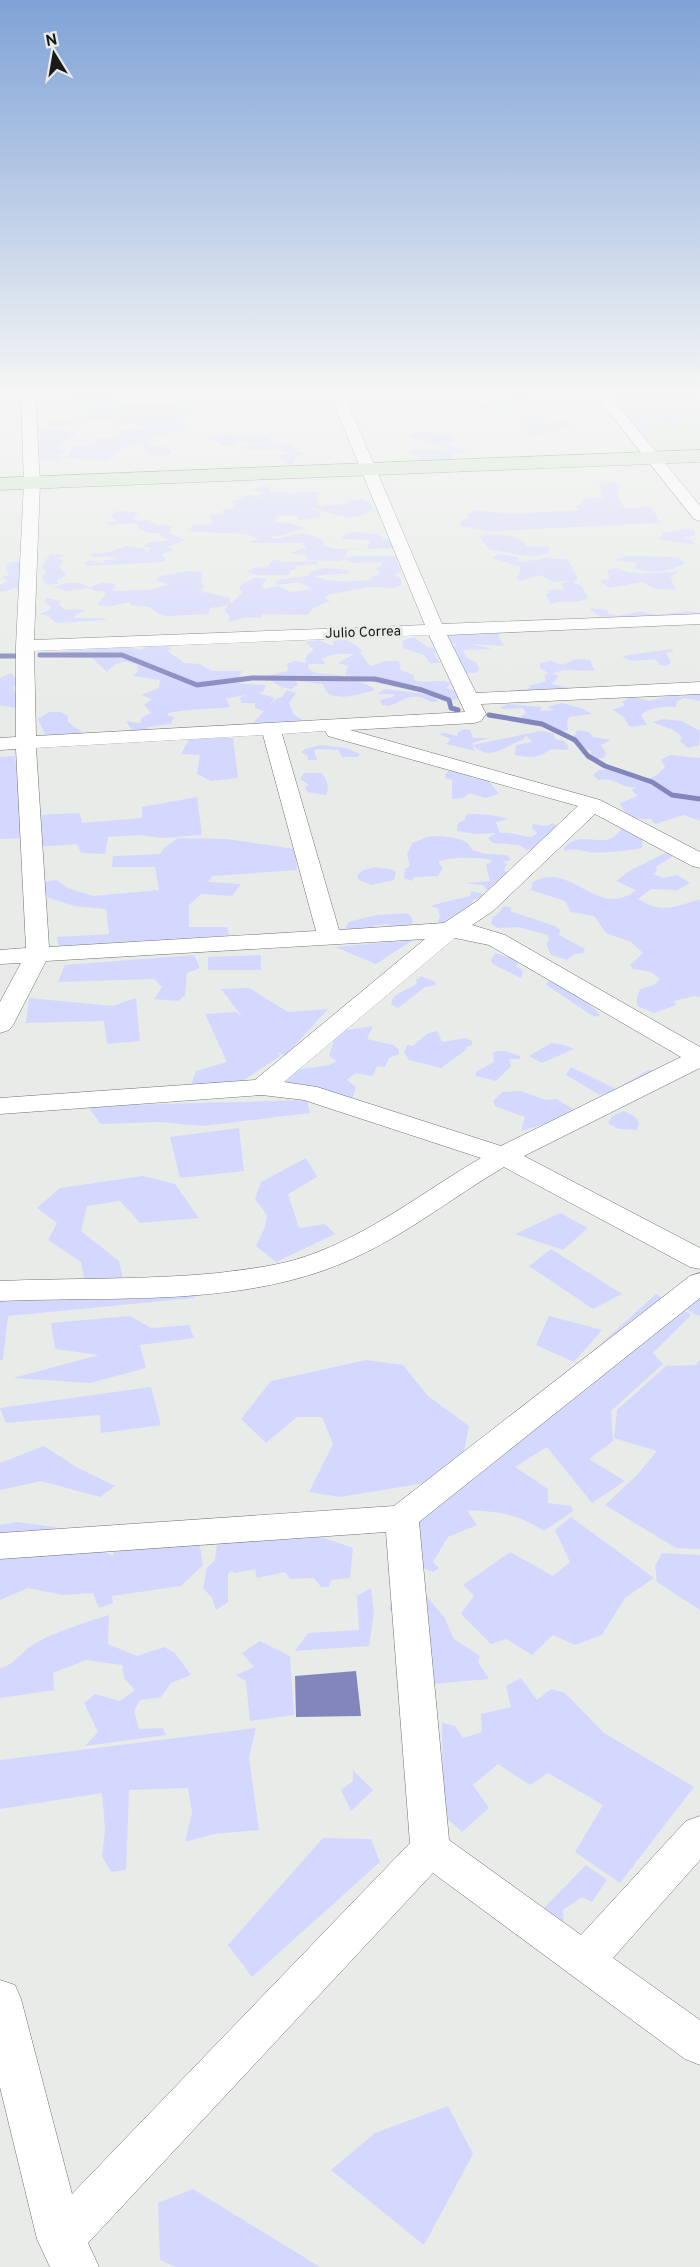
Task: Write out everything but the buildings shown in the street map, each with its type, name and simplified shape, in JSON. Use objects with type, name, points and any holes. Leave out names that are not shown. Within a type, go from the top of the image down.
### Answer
[{"type":"street","points":[[0,1025],[38,954],[26,743],[25,646],[31,498]]},
{"type":"street","points":[[0,744],[474,717],[476,714],[436,630],[381,498]]},
{"type":"street","points":[[686,498],[700,516]]},
{"type":"street","name":"Julio Correa","points":[[25,646],[700,619]]},
{"type":"street","points":[[467,699],[700,688]]},
{"type":"street","points":[[314,726],[593,804],[700,861]]},
{"type":"street","points":[[272,729],[330,938]]},
{"type":"street","points":[[262,1087],[450,930],[485,906],[593,804]]},
{"type":"street","points":[[0,957],[450,930],[471,932],[497,940],[700,1058]]},
{"type":"street","points":[[0,1291],[201,1284],[278,1273],[315,1263],[351,1249],[504,1156],[700,1058]]},
{"type":"street","points":[[0,1106],[262,1087],[308,1093],[504,1156],[700,1260]]},
{"type":"street","points":[[0,1545],[402,1518],[700,1283]]},
{"type":"street","points":[[67,2253],[430,1849],[402,1518]]},
{"type":"street","points":[[585,1959],[700,1833]]},
{"type":"street","points":[[430,1849],[585,1959],[700,2045]]},
{"type":"street","points":[[0,1999],[67,2253]]},
{"type":"shaded area","points":[[241,498],[264,499],[262,498],[316,498],[320,506],[349,504],[348,501],[359,499],[367,501],[372,507],[371,510],[355,517],[338,516],[305,506],[321,513],[320,517],[299,520],[297,516],[277,516],[275,522],[290,523],[306,528],[273,536],[270,539],[303,534],[317,537],[324,542],[323,546],[337,549],[366,548],[347,550],[345,558],[403,556],[397,560],[401,572],[394,575],[401,579],[401,585],[394,588],[371,587],[330,594],[324,598],[330,601],[313,608],[307,615],[261,614],[262,618],[247,617],[228,622],[230,617],[224,610],[242,593],[239,586],[256,577],[265,579],[266,581],[261,585],[265,589],[278,586],[290,592],[312,589],[299,582],[278,585],[275,582],[309,576],[308,574],[312,571],[333,568],[348,570],[350,573],[314,576],[327,580],[348,581],[370,580],[373,576],[380,575],[376,568],[382,566],[382,562],[355,563],[344,559],[340,561],[308,560],[305,555],[289,553],[306,548],[302,543],[254,543],[248,542],[259,539],[247,534],[188,530],[192,526],[212,524],[210,515],[224,514],[222,510],[235,508],[232,500]]},
{"type":"shaded area","points":[[585,498],[619,498],[626,508],[651,507],[661,523],[490,531],[460,526],[461,521],[469,517],[467,515],[474,510],[510,514],[579,510],[575,506],[582,504]]},
{"type":"shaded area","points":[[117,511],[136,512],[139,514],[135,515],[134,519],[148,520],[156,525],[172,526],[169,533],[186,540],[167,547],[175,550],[162,554],[166,560],[161,562],[88,566],[84,563],[90,560],[103,563],[104,560],[118,559],[106,556],[92,557],[90,554],[110,552],[126,546],[145,549],[147,553],[151,548],[143,546],[148,543],[171,540],[159,533],[147,533],[139,528],[137,523],[108,525],[106,523],[116,521],[111,516]]},
{"type":"shaded area","points":[[686,529],[695,530],[695,535],[682,538],[691,540],[696,545],[658,539],[663,533]]},
{"type":"shaded area","points":[[357,532],[379,535],[382,537],[380,539],[393,540],[395,548],[367,549],[370,540],[341,539],[346,534]]},
{"type":"shaded area","points":[[484,534],[518,538],[527,546],[549,547],[548,553],[526,556],[490,550],[479,537]]},
{"type":"shaded area","points":[[50,554],[66,555],[58,558],[64,562],[59,567],[67,575],[57,580],[57,584],[46,585],[42,577],[47,571],[41,568]]},
{"type":"shaded area","points":[[497,554],[519,557],[518,561],[522,562],[551,557],[567,559],[578,578],[573,582],[582,586],[588,598],[550,604],[546,594],[550,593],[548,590],[564,589],[561,583],[570,581],[553,582],[540,575],[520,581],[516,578],[520,567],[493,558]]},
{"type":"shaded area","points":[[627,556],[678,557],[685,563],[667,570],[654,571],[635,568],[637,565],[635,563],[614,560]]},
{"type":"shaded area","points":[[274,559],[281,562],[316,561],[319,564],[295,566],[296,569],[290,571],[289,575],[255,575],[247,572],[253,568],[267,567]]},
{"type":"shaded area","points":[[9,562],[22,562],[20,587],[0,592],[0,585],[8,581],[2,577],[9,575],[6,569]]},
{"type":"shaded area","points":[[617,568],[632,573],[678,572],[670,578],[677,590],[655,589],[642,582],[609,588],[599,580],[610,579],[607,569]]},
{"type":"shaded area","points":[[189,571],[202,572],[201,582],[205,587],[200,590],[192,589],[230,598],[231,605],[210,608],[208,614],[167,616],[159,614],[150,607],[131,605],[130,602],[101,606],[97,604],[106,594],[104,591],[94,591],[89,588],[66,591],[54,587],[72,583],[91,588],[106,583],[116,585],[112,591],[148,590],[169,585],[157,580],[160,576]]},
{"type":"shaded area","points":[[46,598],[61,601],[59,604],[64,609],[87,610],[75,615],[75,618],[107,620],[56,623],[48,616],[39,614],[51,609],[51,606],[44,602]]},
{"type":"shaded area","points":[[590,608],[607,610],[609,614],[618,616],[641,611],[655,615],[687,611],[700,613],[699,615],[657,619],[624,620],[597,615]]},
{"type":"shaded area","points":[[507,631],[498,635],[504,646],[471,644],[492,649],[463,650],[466,657],[476,662],[479,670],[476,673],[461,673],[458,657],[450,649],[458,644],[447,643],[449,639],[444,636],[449,632]]},
{"type":"shaded area","points":[[414,637],[426,646],[436,649],[434,654],[440,663],[430,663],[424,655],[403,648],[402,641]]},
{"type":"shaded area","points":[[343,639],[359,648],[362,652],[359,654],[362,654],[367,663],[372,666],[384,661],[398,661],[401,665],[399,669],[414,675],[414,680],[451,683],[446,688],[456,691],[459,697],[456,700],[446,699],[417,685],[381,684],[345,675],[348,666],[338,663],[354,654],[330,655],[322,659],[325,664],[309,664],[308,668],[311,671],[355,680],[375,689],[373,691],[337,696],[327,692],[322,684],[296,681],[298,684],[292,689],[281,687],[270,680],[269,675],[288,671],[287,664],[295,661],[307,663],[305,660],[308,654],[314,650],[306,642],[319,640],[333,646],[333,641]]},
{"type":"shaded area","points":[[126,646],[140,650],[150,646],[168,646],[171,649],[168,651],[184,663],[200,664],[212,671],[242,671],[236,682],[266,685],[263,692],[258,693],[275,698],[269,706],[277,698],[282,697],[287,690],[296,693],[289,703],[294,715],[301,721],[256,725],[254,722],[264,711],[255,708],[255,703],[239,703],[242,702],[239,698],[248,694],[226,699],[230,707],[168,713],[167,715],[174,717],[171,724],[147,727],[145,731],[133,732],[126,721],[141,723],[141,718],[151,713],[144,705],[152,699],[141,695],[159,688],[160,680],[133,676],[138,671],[137,665],[128,662],[120,662],[107,672],[92,658],[49,657],[54,652]]},
{"type":"shaded area","points":[[671,649],[674,651],[666,653],[671,662],[667,666],[659,665],[656,660],[635,661],[622,656]]},
{"type":"shaded area","points":[[575,659],[590,660],[595,671],[565,670],[552,673],[559,676],[552,684],[571,688],[567,692],[491,693],[531,688],[529,686],[546,681],[544,676],[548,673],[540,668],[540,663],[551,661],[563,665]]},
{"type":"shaded area","points":[[11,673],[19,683],[13,687],[22,709],[0,705],[0,678]]},
{"type":"shaded area","points":[[385,689],[433,695],[438,701],[430,702],[415,697],[406,698],[388,706],[382,705],[380,700],[395,696],[377,694]]},
{"type":"shaded area","points":[[700,692],[700,701],[685,698],[677,701],[676,707],[649,710],[641,715],[647,725],[630,727],[623,716],[613,710],[625,705],[622,702],[631,696],[650,701],[672,695],[681,697]]},
{"type":"shaded area","points":[[562,703],[584,709],[591,714],[569,717],[568,730],[557,731],[523,723],[521,716],[526,713],[523,708],[502,709],[501,707],[508,704],[541,707],[540,711],[555,710],[547,707]]},
{"type":"shaded area","points":[[49,712],[61,712],[68,716],[68,722],[83,733],[45,735],[38,719]]},
{"type":"shaded area","points":[[663,719],[682,721],[700,731],[699,745],[688,748],[680,741],[682,738],[679,734],[653,722]]},
{"type":"shaded area","points":[[465,729],[470,730],[473,738],[489,738],[472,743],[475,751],[446,744],[451,739],[438,734],[446,733],[457,736],[458,732]]},
{"type":"shaded area","points":[[577,730],[589,732],[593,737],[611,740],[601,745],[606,753],[604,758],[591,760],[591,751],[576,745],[567,737],[575,735]]},
{"type":"shaded area","points":[[540,731],[553,733],[555,739],[564,741],[569,747],[567,750],[552,749],[531,757],[515,755],[516,745],[533,742],[526,736],[523,740],[492,753],[486,753],[473,745]]},
{"type":"shaded area","points":[[190,738],[233,738],[238,778],[211,781],[197,774],[200,755],[181,754]]},
{"type":"shaded area","points":[[321,745],[346,748],[360,754],[358,757],[342,757],[339,750],[316,749],[314,751],[317,760],[308,760],[308,756],[301,752]]},
{"type":"shaded area","points":[[670,755],[700,758],[700,821],[684,815],[655,824],[651,819],[632,817],[620,803],[637,796],[632,790],[637,787],[627,787],[604,779],[599,780],[593,775],[599,770],[610,769],[629,772],[644,782],[665,767],[661,760]]},
{"type":"shaded area","points":[[15,756],[24,838],[0,839],[0,757]]},
{"type":"shaded area","points":[[451,768],[477,776],[470,778],[487,779],[499,794],[485,798],[470,793],[463,798],[452,799],[452,780],[445,778]]},
{"type":"shaded area","points":[[304,773],[321,773],[327,783],[326,795],[307,792],[305,787],[309,785],[300,779]]},
{"type":"shaded area","points":[[197,797],[202,835],[161,838],[139,835],[108,837],[105,854],[81,853],[77,844],[37,847],[37,815],[80,813],[82,823],[142,818],[142,807]]},
{"type":"shaded area","points":[[466,815],[508,819],[496,822],[500,833],[531,837],[537,833],[532,828],[533,824],[547,826],[552,823],[560,827],[534,849],[527,850],[519,845],[493,843],[488,838],[496,833],[476,834],[457,831],[458,823],[465,820]]},
{"type":"shaded area","points":[[622,827],[646,839],[642,841],[642,848],[601,852],[574,849],[565,851],[564,848],[571,842],[579,839],[610,839]]},
{"type":"shaded area","points":[[440,836],[463,840],[472,850],[486,854],[507,855],[511,860],[502,862],[507,864],[504,870],[509,873],[498,880],[496,888],[487,890],[483,885],[465,883],[490,881],[486,865],[493,861],[465,858],[438,862],[443,868],[438,876],[414,877],[412,881],[404,878],[405,869],[410,866],[407,855],[412,843],[427,837]]},
{"type":"shaded area","points":[[178,838],[227,839],[295,849],[297,870],[212,876],[208,882],[241,884],[232,896],[201,894],[189,905],[189,927],[227,927],[230,937],[59,950],[57,937],[109,934],[106,909],[74,906],[49,898],[37,883],[57,880],[68,888],[93,896],[159,890],[155,867],[112,867],[113,856],[160,854],[165,847]]},
{"type":"shaded area","points":[[667,852],[673,856],[656,867],[657,871],[653,874],[663,878],[677,875],[690,883],[677,890],[651,889],[638,899],[646,904],[669,908],[700,899],[700,997],[694,996],[674,1001],[676,1005],[654,1013],[637,1006],[640,989],[654,985],[660,979],[651,972],[633,969],[630,965],[643,953],[631,942],[606,933],[594,916],[571,912],[565,901],[531,890],[533,882],[547,877],[560,878],[609,899],[622,898],[636,890],[616,881],[631,870]]},
{"type":"shaded area","points":[[375,867],[394,870],[396,873],[394,880],[372,885],[359,880],[357,875]]},
{"type":"shaded area","points":[[471,891],[487,895],[472,901],[474,906],[465,924],[438,924],[440,915],[438,908],[432,907],[433,905],[470,896]]},
{"type":"shaded area","points":[[507,906],[512,908],[510,911],[555,926],[560,930],[559,935],[585,949],[583,953],[574,954],[567,960],[551,955],[546,944],[549,940],[548,935],[518,927],[498,928],[491,924],[493,917]]},
{"type":"shaded area","points":[[406,913],[413,921],[411,926],[394,929],[387,924],[373,926],[368,932],[345,930],[348,922],[377,915]]},
{"type":"shaded area","points":[[413,940],[376,964],[335,947]]},
{"type":"shaded area","points":[[495,953],[512,958],[518,963],[516,966],[523,971],[521,978],[493,964],[491,961]]},
{"type":"shaded area","points":[[194,955],[200,968],[187,973],[185,995],[178,1001],[154,999],[162,987],[154,979],[58,982],[65,965]]},
{"type":"shaded area","points":[[261,955],[261,970],[208,970],[208,957]]},
{"type":"shaded area","points":[[421,976],[435,982],[436,985],[425,987],[398,1008],[391,1004],[395,996],[414,986],[417,983],[416,980]]},
{"type":"shaded area","points":[[549,981],[577,994],[600,1014],[598,1017],[591,1015],[548,986],[546,984]]},
{"type":"shaded area","points":[[249,988],[288,1012],[328,1009],[285,1056],[277,1052],[280,1056],[241,1082],[191,1085],[196,1071],[227,1062],[205,1014],[236,1012],[243,1018],[221,989]]},
{"type":"shaded area","points":[[29,998],[113,1006],[136,998],[140,1041],[107,1044],[104,1021],[26,1023]]},
{"type":"shaded area","points":[[373,1026],[367,1039],[394,1045],[399,1050],[399,1054],[389,1058],[385,1067],[377,1066],[373,1076],[355,1073],[347,1080],[356,1087],[351,1102],[283,1083],[288,1071],[329,1065],[337,1061],[329,1056],[335,1037],[341,1031]]},
{"type":"shaded area","points":[[437,1031],[442,1042],[466,1038],[472,1041],[472,1045],[466,1047],[467,1049],[441,1068],[409,1060],[404,1052],[407,1045],[413,1046],[428,1033]]},
{"type":"shaded area","points":[[551,1043],[574,1049],[542,1063],[529,1056]]},
{"type":"shaded area","points":[[496,1051],[521,1056],[519,1059],[509,1059],[511,1066],[496,1081],[476,1076],[476,1072],[494,1062],[493,1053]]},
{"type":"shaded area","points":[[571,1067],[616,1089],[648,1070],[656,1071],[611,1092],[600,1095],[566,1075]]},
{"type":"shaded area","points":[[520,1091],[547,1100],[557,1099],[573,1109],[568,1117],[521,1131],[525,1117],[495,1106],[493,1101],[503,1092]]},
{"type":"shaded area","points":[[307,1100],[310,1113],[203,1126],[159,1122],[101,1124],[87,1106]]},
{"type":"shaded area","points":[[624,1111],[634,1116],[639,1122],[637,1130],[618,1129],[608,1123],[612,1116]]},
{"type":"shaded area","points":[[239,1128],[244,1171],[180,1178],[170,1137]]},
{"type":"shaded area","points":[[306,1158],[317,1177],[288,1194],[299,1228],[325,1224],[335,1234],[276,1262],[256,1246],[265,1227],[267,1215],[255,1199],[261,1182]]},
{"type":"shaded area","points":[[143,1176],[175,1184],[199,1218],[140,1223],[120,1201],[87,1206],[81,1231],[119,1261],[123,1279],[85,1283],[81,1262],[48,1240],[57,1223],[37,1208],[60,1188]]},
{"type":"shaded area","points":[[560,1213],[588,1228],[563,1250],[515,1234]]},
{"type":"shaded area","points":[[551,1249],[622,1294],[593,1309],[529,1266]]},
{"type":"shaded area","points":[[198,1278],[195,1298],[8,1316],[3,1360],[0,1360],[0,1295]]},
{"type":"shaded area","points":[[700,1286],[700,1316],[680,1307],[691,1315],[653,1353],[663,1364],[611,1411],[613,1441],[589,1459],[625,1481],[592,1503],[547,1447],[515,1467],[548,1489],[548,1503],[571,1506],[573,1511],[544,1531],[525,1520],[507,1514],[467,1510],[477,1525],[448,1537],[433,1562],[439,1568],[433,1572],[398,1558],[391,1533],[656,1294],[670,1302]]},
{"type":"shaded area","points":[[130,1316],[151,1328],[189,1325],[194,1338],[140,1345],[146,1368],[90,1383],[13,1378],[99,1355],[55,1349],[51,1323]]},
{"type":"shaded area","points":[[549,1316],[602,1330],[574,1362],[536,1345]]},
{"type":"shaded area","points":[[366,1360],[403,1365],[428,1396],[469,1426],[464,1451],[425,1483],[340,1497],[309,1492],[333,1444],[322,1417],[297,1417],[266,1443],[241,1419],[271,1381]]},
{"type":"shaded area","points":[[700,1360],[700,1549],[676,1548],[605,1505],[637,1475],[657,1451],[614,1438],[617,1410],[666,1366],[696,1365]]},
{"type":"shaded area","points":[[151,1387],[161,1425],[101,1433],[100,1415],[6,1423],[0,1408]]},
{"type":"shaded area","points":[[44,1446],[76,1467],[115,1486],[100,1497],[41,1481],[0,1490],[0,1463]]},
{"type":"shaded area","points":[[571,1517],[654,1578],[625,1598],[602,1635],[575,1645],[553,1635],[532,1655],[506,1639],[491,1644],[461,1614],[474,1596],[463,1585],[510,1552],[553,1576],[570,1562],[555,1530]]},
{"type":"shaded area","points":[[17,1522],[55,1527],[64,1547],[89,1543],[113,1556],[115,1550],[199,1541],[203,1565],[181,1586],[112,1596],[113,1603],[99,1608],[93,1593],[63,1595],[28,1588],[0,1600],[0,1525]]},
{"type":"shaded area","points":[[298,1529],[353,1548],[350,1578],[331,1580],[329,1587],[321,1587],[314,1578],[290,1579],[285,1572],[257,1578],[255,1569],[236,1573],[230,1571],[228,1602],[216,1610],[212,1598],[203,1588],[207,1568],[215,1560],[217,1544],[236,1534]]},
{"type":"shaded area","points":[[662,1553],[700,1555],[700,1610],[657,1582],[655,1566]]},
{"type":"shaded area","points":[[419,1587],[444,1617],[454,1639],[480,1656],[478,1662],[489,1679],[420,1685],[397,1616],[389,1609],[393,1592]]},
{"type":"shaded area","points":[[371,1588],[374,1613],[369,1646],[295,1651],[308,1633],[359,1630],[357,1596]]},
{"type":"shaded area","points":[[109,1615],[108,1644],[137,1656],[164,1647],[175,1653],[191,1675],[171,1683],[161,1697],[140,1700],[134,1711],[139,1729],[163,1728],[166,1735],[85,1746],[98,1732],[84,1703],[95,1694],[120,1701],[135,1690],[124,1678],[122,1665],[86,1660],[53,1673],[54,1690],[0,1698],[0,1668],[10,1664],[29,1647],[43,1639]]},
{"type":"shaded area","points":[[260,1641],[290,1656],[294,1715],[250,1721],[246,1681],[236,1675],[254,1667],[242,1653]]},
{"type":"shaded area","points":[[356,1671],[361,1716],[296,1717],[295,1676]]},
{"type":"shaded area","points":[[521,1678],[537,1700],[551,1689],[565,1693],[604,1733],[694,1787],[620,1883],[575,1852],[603,1805],[548,1773],[530,1785],[498,1764],[473,1785],[489,1808],[462,1832],[443,1815],[442,1723],[455,1726],[463,1738],[482,1732],[481,1714],[511,1707],[506,1686]]},
{"type":"shaded area","points":[[256,1728],[249,1758],[259,1830],[214,1834],[185,1842],[192,1813],[188,1788],[129,1790],[126,1870],[111,1872],[102,1856],[105,1829],[102,1793],[0,1809],[0,1760]]},
{"type":"shaded area","points":[[353,1770],[373,1790],[351,1811],[341,1790],[353,1781]]},
{"type":"shaded area","points":[[323,1838],[371,1839],[380,1862],[252,1977],[228,1945]]},
{"type":"shaded area","points":[[586,1865],[607,1880],[592,1902],[582,1897],[563,1910],[564,1925],[543,1909]]},
{"type":"shaded area","points":[[448,2106],[473,2154],[424,2245],[331,2170],[375,2133]]},
{"type":"shaded area","points":[[193,2189],[320,2267],[176,2267],[160,2260],[158,2203]]},
{"type":"waterway","points":[[40,655],[122,655],[197,685],[252,678],[375,679],[422,690],[449,700],[451,708],[458,710]]},
{"type":"waterway","points":[[0,656],[24,656]]},
{"type":"waterway","points":[[489,715],[542,724],[575,740],[588,756],[605,766],[652,782],[672,795],[700,799]]}]
